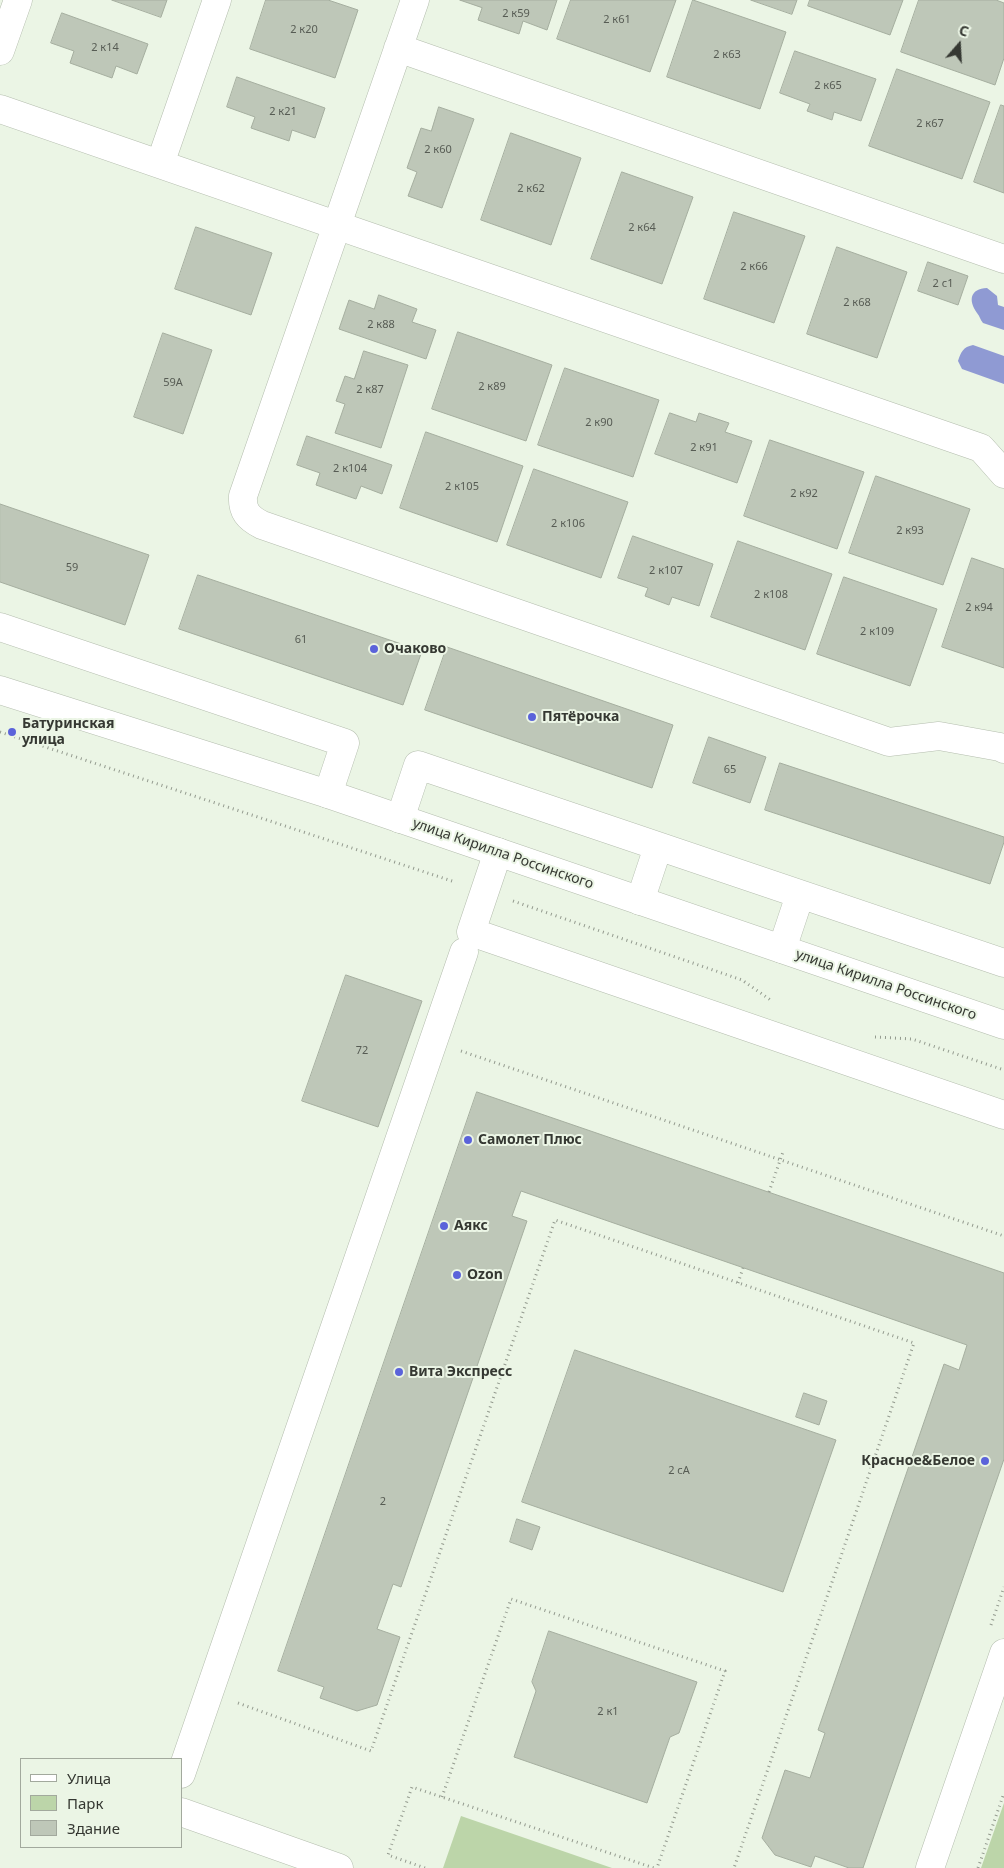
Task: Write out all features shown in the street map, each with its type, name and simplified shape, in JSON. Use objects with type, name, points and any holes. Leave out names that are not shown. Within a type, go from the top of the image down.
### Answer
[{"type":"main road","points":[[0,51],[18,0]]},
{"type":"main road","points":[[160,164],[217,0]]},
{"type":"main road","points":[[415,0],[243,496],[242,507],[250,519],[262,525],[889,742],[939,736],[1004,749]]},
{"type":"main road","points":[[398,48],[1004,259]]},
{"type":"main road","points":[[0,109],[981,448],[1004,474]]},
{"type":"main road","points":[[0,627],[345,744],[328,794]]},
{"type":"main road","name":"улица Кирилла Россинского","points":[[0,690],[328,794],[1004,1025]]},
{"type":"main road","points":[[400,819],[418,765],[1004,964]]},
{"type":"main road","points":[[640,901],[658,847]]},
{"type":"main road","points":[[498,852],[471,932],[1004,1115]]},
{"type":"main road","points":[[782,949],[800,895]]},
{"type":"main road","points":[[182,1771],[464,952]]},
{"type":"main road","points":[[930,1868],[1004,1653]]},
{"type":"main road","points":[[182,1812],[338,1868]]},
{"type":"path","points":[[0,732],[464,884]]},
{"type":"path","points":[[515,902],[742,980],[774,1003]]},
{"type":"path","points":[[869,1036],[912,1039],[1004,1070]]},
{"type":"path","points":[[459,1050],[1004,1236]]},
{"type":"path","points":[[769,1192],[783,1152]]},
{"type":"path","points":[[230,1700],[371,1750],[555,1220],[914,1343],[734,1868]]},
{"type":"path","points":[[738,1283],[743,1268]]},
{"type":"path","points":[[425,1868],[388,1855],[412,1787],[442,1797],[656,1868],[725,1671],[511,1599],[442,1797]]},
{"type":"path","points":[[978,1868],[1004,1793]]},
{"type":"green space","points":[[1004,1803],[1004,1868],[981,1868]]},
{"type":"green space","points":[[461,1816],[612,1868],[443,1868]]},
{"type":"water","points":[[987,288],[997,296],[998,305],[1004,307],[1004,330],[983,323],[972,304],[974,293],[977,290]]},
{"type":"water","points":[[973,345],[1004,356],[1004,384],[962,369],[958,361],[960,355],[963,350]]},
{"type":"building","points":[[112,0],[167,0],[161,17]]},
{"type":"building","points":[[266,0],[328,0],[358,10],[335,78],[250,49]]},
{"type":"building","points":[[460,0],[557,0],[547,30],[523,21],[519,34],[478,20],[482,8]]},
{"type":"building","points":[[571,0],[676,0],[650,72],[557,39]]},
{"type":"building","points":[[693,0],[786,32],[760,109],[667,77]]},
{"type":"building","points":[[751,0],[797,0],[792,14]]},
{"type":"building","points":[[810,0],[903,0],[890,35],[808,6]]},
{"type":"building","points":[[919,0],[996,0],[1004,3],[1004,58],[995,85],[901,52]]},
{"type":"building","points":[[62,13],[148,44],[137,74],[116,66],[112,78],[70,63],[74,51],[51,43]]},
{"type":"building","points":[[795,51],[876,79],[861,121],[834,112],[832,120],[807,111],[810,104],[780,93]]},
{"type":"building","points":[[897,69],[990,102],[962,179],[869,146]]},
{"type":"building","points":[[237,77],[325,108],[315,138],[292,130],[289,141],[251,128],[255,117],[227,107]]},
{"type":"building","points":[[1001,105],[1004,106],[1004,193],[974,182]]},
{"type":"building","points":[[439,107],[474,119],[442,208],[408,196],[417,172],[407,168],[421,128],[431,131]]},
{"type":"building","points":[[511,133],[581,158],[551,245],[481,220]]},
{"type":"building","points":[[622,172],[693,197],[662,284],[591,259]]},
{"type":"building","points":[[734,212],[805,236],[774,323],[704,299]]},
{"type":"building","points":[[196,227],[272,253],[251,315],[175,289]]},
{"type":"building","points":[[837,247],[907,272],[877,358],[807,334]]},
{"type":"building","points":[[928,262],[968,276],[958,305],[918,291]]},
{"type":"building","points":[[379,295],[417,309],[412,322],[436,330],[426,359],[339,329],[349,300],[374,309]]},
{"type":"building","points":[[458,332],[552,365],[526,441],[432,409]]},
{"type":"building","points":[[163,333],[212,350],[183,434],[134,417]]},
{"type":"building","points":[[364,351],[408,365],[381,448],[335,433],[345,404],[336,401],[345,376],[354,379]]},
{"type":"building","points":[[565,368],[659,400],[633,477],[538,445]]},
{"type":"building","points":[[670,413],[696,422],[699,413],[729,423],[725,432],[752,441],[737,483],[655,454]]},
{"type":"building","points":[[426,432],[523,466],[497,542],[400,508]]},
{"type":"building","points":[[307,436],[392,465],[382,494],[361,486],[356,499],[316,485],[320,473],[297,465]]},
{"type":"building","points":[[770,440],[864,472],[837,549],[744,516]]},
{"type":"building","points":[[534,469],[628,502],[601,578],[507,545]]},
{"type":"building","points":[[876,476],[970,509],[943,585],[849,553]]},
{"type":"building","points":[[0,504],[149,555],[125,625],[0,582]]},
{"type":"building","points":[[633,536],[713,564],[699,606],[672,597],[669,605],[645,596],[648,588],[618,578]]},
{"type":"building","points":[[738,541],[832,574],[805,650],[711,617]]},
{"type":"building","points":[[972,558],[1004,569],[1004,668],[942,647]]},
{"type":"building","points":[[198,575],[422,651],[403,705],[179,629]]},
{"type":"building","points":[[844,577],[937,609],[910,686],[817,654]]},
{"type":"building","points":[[447,647],[673,725],[652,788],[425,710]]},
{"type":"building","points":[[709,737],[766,757],[750,803],[693,783]]},
{"type":"building","points":[[780,763],[1004,837],[990,884],[765,810]]},
{"type":"building","points":[[346,975],[422,1001],[378,1127],[302,1101]]},
{"type":"building","points":[[477,1092],[1004,1273],[1004,1459],[863,1868],[849,1868],[815,1856],[811,1867],[775,1855],[762,1838],[785,1770],[810,1778],[825,1733],[818,1730],[944,1364],[959,1370],[967,1345],[521,1191],[512,1216],[527,1221],[401,1587],[393,1584],[377,1629],[400,1637],[377,1705],[357,1711],[320,1698],[324,1687],[278,1671]]},
{"type":"building","points":[[575,1350],[836,1440],[783,1592],[522,1502]]},
{"type":"building","points":[[804,1393],[827,1401],[819,1425],[796,1417]]},
{"type":"building","points":[[517,1519],[540,1527],[532,1550],[510,1542]]},
{"type":"building","points":[[549,1631],[697,1682],[679,1733],[670,1737],[647,1803],[514,1757],[536,1691],[532,1682]]},
{"type":"place","name":"Очаково","points":[[374,649]]},
{"type":"place","name":"Пятёрочка","points":[[532,717]]},
{"type":"place","name":"Батуринская улица","points":[[12,732]]},
{"type":"place","name":"Самолет Плюс","points":[[468,1140]]},
{"type":"place","name":"Аякс","points":[[444,1226]]},
{"type":"place","name":"Ozon","points":[[457,1275]]},
{"type":"place","name":"Вита Экспресс","points":[[399,1372]]},
{"type":"place","name":"Красное&Белое","points":[[985,1461]]}]
